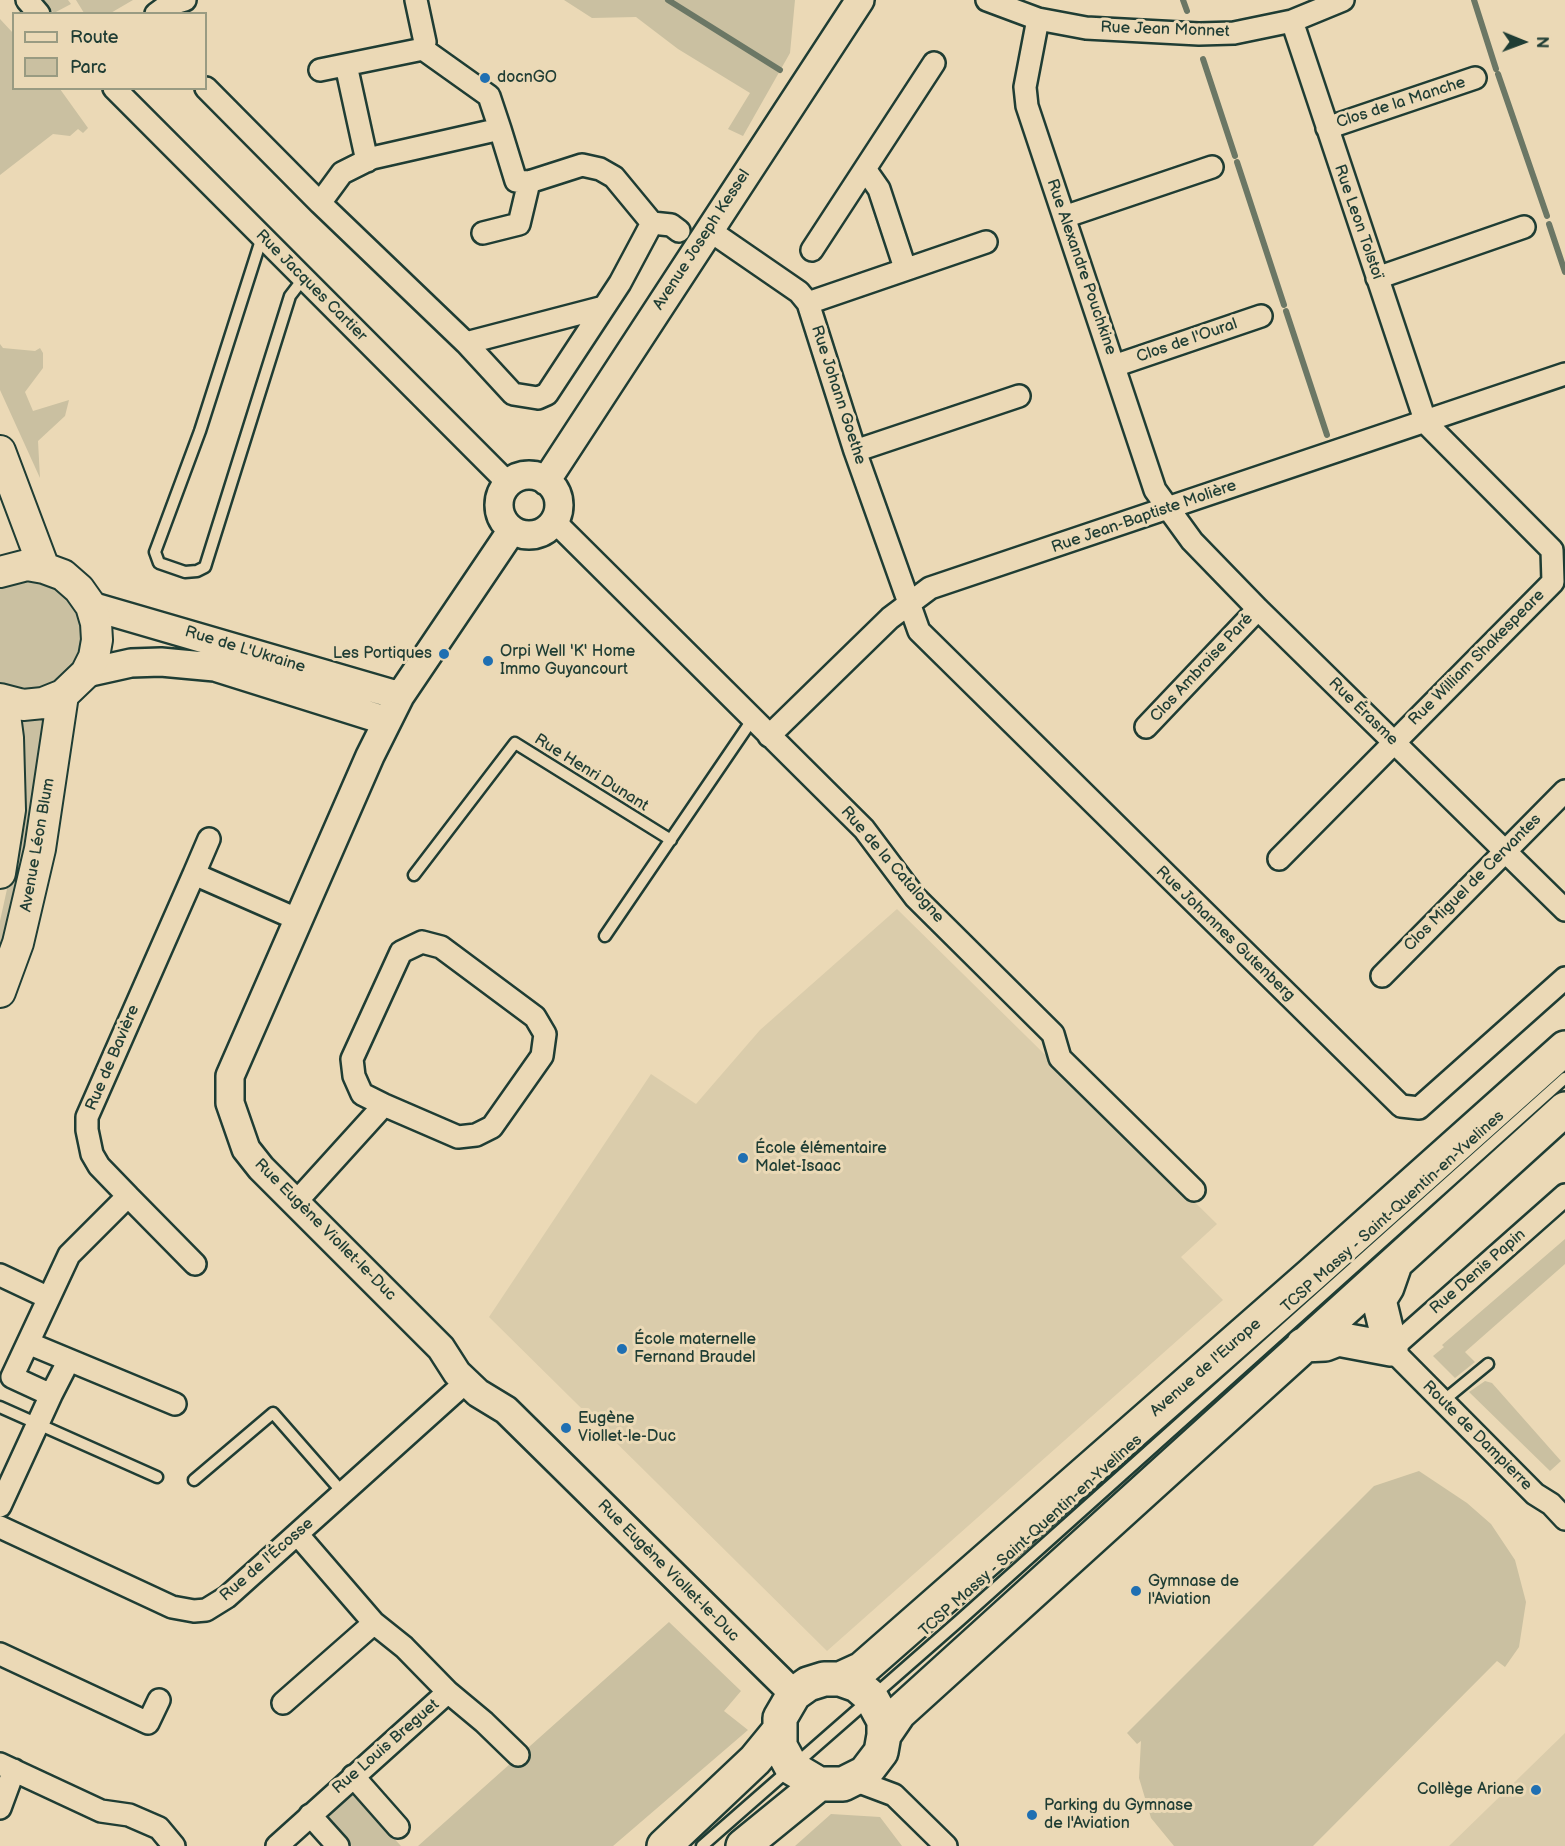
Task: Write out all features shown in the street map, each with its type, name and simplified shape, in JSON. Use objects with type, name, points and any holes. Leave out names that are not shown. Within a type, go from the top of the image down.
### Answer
[{"type":"main road","points":[[0,451],[44,568]]},
{"type":"main road","points":[[0,572],[27,565],[63,575],[79,588],[91,606],[96,623],[97,640],[94,657],[86,673],[63,695],[43,703],[23,705],[1,700]]},
{"type":"main road","name":"Avenue Léon Blum","points":[[0,992],[18,943],[40,849],[63,695]]},
{"type":"main road","name":"Avenue Léon Blum","points":[[0,873],[10,810],[8,738],[1,700]]},
{"type":"main road","name":"Avenue de l'Europe","points":[[794,1694],[808,1684],[824,1679],[840,1679],[862,1669],[1320,1268],[1565,1048]]},
{"type":"main road","points":[[778,1732],[780,1746],[806,1776],[831,1785],[854,1780],[874,1763],[883,1743],[905,1708],[1565,1109]]},
{"type":"main road","points":[[1303,1345],[1324,1344],[1338,1339],[1391,1349],[1380,1300],[1388,1287],[1395,1264]]},
{"type":"main road","points":[[840,1679],[857,1685],[871,1697],[881,1715],[883,1743]]},
{"type":"main road","points":[[664,1846],[763,1752],[778,1732],[785,1705],[794,1694]]},
{"type":"main road","points":[[743,1846],[806,1776]]},
{"type":"street","points":[[27,0],[37,12]]},
{"type":"street","points":[[159,12],[168,5],[185,0]]},
{"type":"street","points":[[416,0],[425,42],[423,50]]},
{"type":"street","name":"Avenue Joseph Kessel","points":[[546,481],[696,235],[860,0]]},
{"type":"street","name":"Rue Jean Monnet","points":[[987,0],[1038,20],[1134,33],[1199,34],[1234,33],[1292,21],[1343,0]]},
{"type":"street","name":"Rue Alexandre Pouchkine","points":[[1038,20],[1025,87],[1027,106],[1155,490],[1168,508]]},
{"type":"street","name":"Rue Leon Tolstoï","points":[[1292,21],[1426,423]]},
{"type":"street","points":[[207,89],[320,203],[466,343],[513,394],[538,398],[548,394],[620,283],[652,223],[629,192],[614,177],[600,169],[582,165],[572,166],[529,182],[516,181],[489,96],[423,50],[320,70]]},
{"type":"street","points":[[812,250],[934,63]]},
{"type":"street","points":[[346,65],[367,161]]},
{"type":"street","name":"Clos de la Manche","points":[[1327,128],[1475,78]]},
{"type":"street","name":"Rue Jacques Cartier","points":[[116,90],[508,483]]},
{"type":"street","points":[[320,203],[342,173],[367,161],[500,129]]},
{"type":"street","points":[[1064,217],[1212,167]]},
{"type":"street","points":[[865,169],[879,189],[906,268]]},
{"type":"street","points":[[483,233],[519,224],[529,182]]},
{"type":"street","name":"Rue Johann Goethe","points":[[652,223],[671,225],[696,235],[799,292],[808,303],[855,451],[909,604]]},
{"type":"street","points":[[1377,278],[1524,227]]},
{"type":"street","points":[[808,303],[986,242]]},
{"type":"street","points":[[466,343],[604,307]]},
{"type":"street","name":"Clos de l'Oural","points":[[1114,366],[1261,316]]},
{"type":"street","name":"Rue Jean-Baptiste Molière","points":[[769,736],[890,618],[930,588],[1426,423],[1565,374]]},
{"type":"street","points":[[855,451],[1019,396]]},
{"type":"street","name":"Rue William Shakespeare","points":[[1279,860],[1553,582],[1552,550],[1426,423]]},
{"type":"street","points":[[530,475],[546,481],[553,487],[558,504],[554,521],[539,533],[530,535],[512,530],[501,516],[499,508],[499,499],[508,483],[514,478],[530,475]]},
{"type":"street","name":"Rue Érasme","points":[[1168,508],[1192,541],[1258,609],[1565,910]]},
{"type":"street","name":"Rue de la Catalogne","points":[[554,521],[864,829],[915,897],[1053,1034],[1060,1058],[1194,1190]]},
{"type":"street","name":"Rue Eugène Viollet-le-Duc","points":[[512,530],[400,696],[387,721],[230,1076],[230,1103],[246,1149],[261,1168],[441,1348],[466,1382],[478,1393],[506,1410],[794,1694]]},
{"type":"street","name":"Rue Johannes Gutenberg","points":[[909,604],[919,631],[1401,1106],[1419,1108],[1565,978]]},
{"type":"street","name":"Rue de L'Ukraine","points":[[91,606],[400,696]]},
{"type":"street","name":"Clos Ambroise Paré","points":[[1146,727],[1258,609]]},
{"type":"street","name":"Rue de L'Ukraine","points":[[86,673],[131,663],[161,662],[215,667],[387,721]]},
{"type":"street","name":"Clos Miguel de Cervantes","points":[[1382,976],[1565,790]]},
{"type":"street","name":"Rue de Bavière","points":[[195,1264],[99,1166],[92,1154],[87,1117],[90,1105],[209,839]]},
{"type":"street","points":[[194,874],[299,920]]},
{"type":"street","points":[[422,942],[441,947],[535,1017],[542,1025],[545,1034],[542,1056],[492,1127],[484,1132],[458,1137],[384,1105],[362,1094],[354,1076],[352,1059],[401,952],[411,945],[422,942]]},
{"type":"street","points":[[296,1202],[384,1105]]},
{"type":"street","name":"Rue Denis Papin","points":[[1391,1349],[1565,1195]]},
{"type":"street","points":[[51,1395],[12,1377],[69,1255],[128,1196]]},
{"type":"street","points":[[0,1275],[49,1298]]},
{"type":"street","points":[[28,1343],[175,1404]]},
{"type":"street","name":"Route de Dampierre","points":[[1391,1349],[1535,1494],[1559,1507]]},
{"type":"street","points":[[0,1506],[69,1360]]},
{"type":"street","name":"Rue de l'Écosse","points":[[0,1527],[172,1606],[194,1611],[206,1610],[227,1598],[466,1382]]},
{"type":"street","name":"Rue Louis Breguet","points":[[277,1846],[352,1776],[448,1692],[404,1647],[374,1623],[298,1535]]},
{"type":"street","points":[[283,1703],[374,1623]]},
{"type":"street","points":[[0,1654],[148,1723],[159,1700]]},
{"type":"street","points":[[448,1692],[518,1755]]},
{"type":"street","points":[[883,1743],[894,1795]]},
{"type":"street","points":[[0,1808],[7,1767],[101,1811],[129,1815],[159,1828],[174,1846]]},
{"type":"street","points":[[352,1776],[398,1827]]},
{"type":"street","points":[[854,1780],[894,1795],[946,1846]]},
{"type":"street","points":[[310,1815],[338,1846]]},
{"type":"lane","points":[[262,237],[200,431],[155,552],[159,563],[185,572],[197,572],[205,567],[290,296],[303,279]]},
{"type":"lane","points":[[605,936],[752,720]]},
{"type":"lane","name":"Rue Henri Dunant","points":[[414,875],[515,743],[671,840]]},
{"type":"lane","name":"TCSP Massy - Saint-Quentin-en-Yvelines","points":[[702,1846],[806,1776],[871,1697],[1565,1078]]},
{"type":"lane","points":[[1443,1401],[1488,1364]]},
{"type":"lane","points":[[0,1407],[157,1477]]},
{"type":"lane","points":[[194,1480],[273,1413],[343,1493]]},
{"type":"shaded area","points":[[897,909],[1217,1224],[1181,1257],[1223,1300],[827,1651],[489,1317],[651,1074],[696,1104],[760,1030]]},
{"type":"shaded area","name":"Collège Ariane","points":[[1565,1733],[1565,1846],[1449,1846]]},
{"type":"green space","points":[[41,0],[68,0],[71,4],[56,12],[53,12]]},
{"type":"green space","points":[[76,0],[133,0],[112,12],[83,12]]},
{"type":"green space","points":[[564,0],[795,0],[790,53],[743,136],[728,129],[750,93],[678,49],[636,17],[592,18]]},
{"type":"green space","points":[[0,19],[12,32],[12,90],[61,90],[88,128],[83,133],[78,129],[70,136],[53,134],[0,175]]},
{"type":"green space","points":[[0,344],[3,348],[35,351],[40,348],[43,353],[43,368],[25,392],[33,411],[69,400],[65,416],[38,441],[40,478],[0,390]]},
{"type":"green space","points":[[19,579],[45,580],[77,602],[86,640],[70,675],[38,691],[11,689],[0,683],[0,587]]},
{"type":"green space","points":[[19,717],[49,718],[36,802],[0,964],[0,921],[16,848]]},
{"type":"green space","points":[[1565,1239],[1565,1264],[1465,1352],[1475,1362],[1455,1378],[1433,1356],[1444,1347],[1442,1345]]},
{"type":"green space","points":[[1485,1381],[1492,1383],[1561,1461],[1550,1471],[1469,1392]]},
{"type":"green space","points":[[1419,1471],[1467,1503],[1491,1524],[1515,1560],[1526,1602],[1519,1647],[1505,1667],[1497,1661],[1313,1846],[1174,1846],[1151,1818],[1139,1778],[1141,1741],[1137,1744],[1127,1733],[1374,1486]]},
{"type":"green space","points":[[669,1622],[741,1691],[724,1711],[748,1730],[613,1846],[418,1846]]},
{"type":"green space","points":[[349,1789],[401,1846],[352,1846],[322,1814]]},
{"type":"green space","points":[[831,1814],[880,1817],[902,1846],[795,1846]]},
{"type":"waterway","points":[[668,0],[780,70]]},
{"type":"waterway","points":[[1183,0],[1187,11]]},
{"type":"waterway","points":[[1474,0],[1496,69]]},
{"type":"waterway","points":[[1203,59],[1235,156]]},
{"type":"waterway","points":[[1498,74],[1547,216]]},
{"type":"waterway","points":[[1237,162],[1284,305]]},
{"type":"waterway","points":[[1549,224],[1565,272]]},
{"type":"waterway","points":[[1286,311],[1327,435]]},
{"type":"place","name":"docnGO","points":[[485,78]]},
{"type":"place","name":"Les Portiques","points":[[444,654]]},
{"type":"place","name":"Orpi Well 'K' Home Immo Guyancourt","points":[[488,661]]},
{"type":"place","name":"École élémentaire Malet-Isaac","points":[[743,1158]]},
{"type":"place","name":"École maternelle Fernand Braudel","points":[[622,1349]]},
{"type":"place","name":"Eugène Viollet-le-Duc","points":[[566,1428]]},
{"type":"place","name":"Gymnase de l'Aviation","points":[[1136,1591]]},
{"type":"place","name":"Collège Ariane","points":[[1536,1790]]},
{"type":"place","name":"Parking du Gymnase de l'Aviation","points":[[1032,1815]]}]
